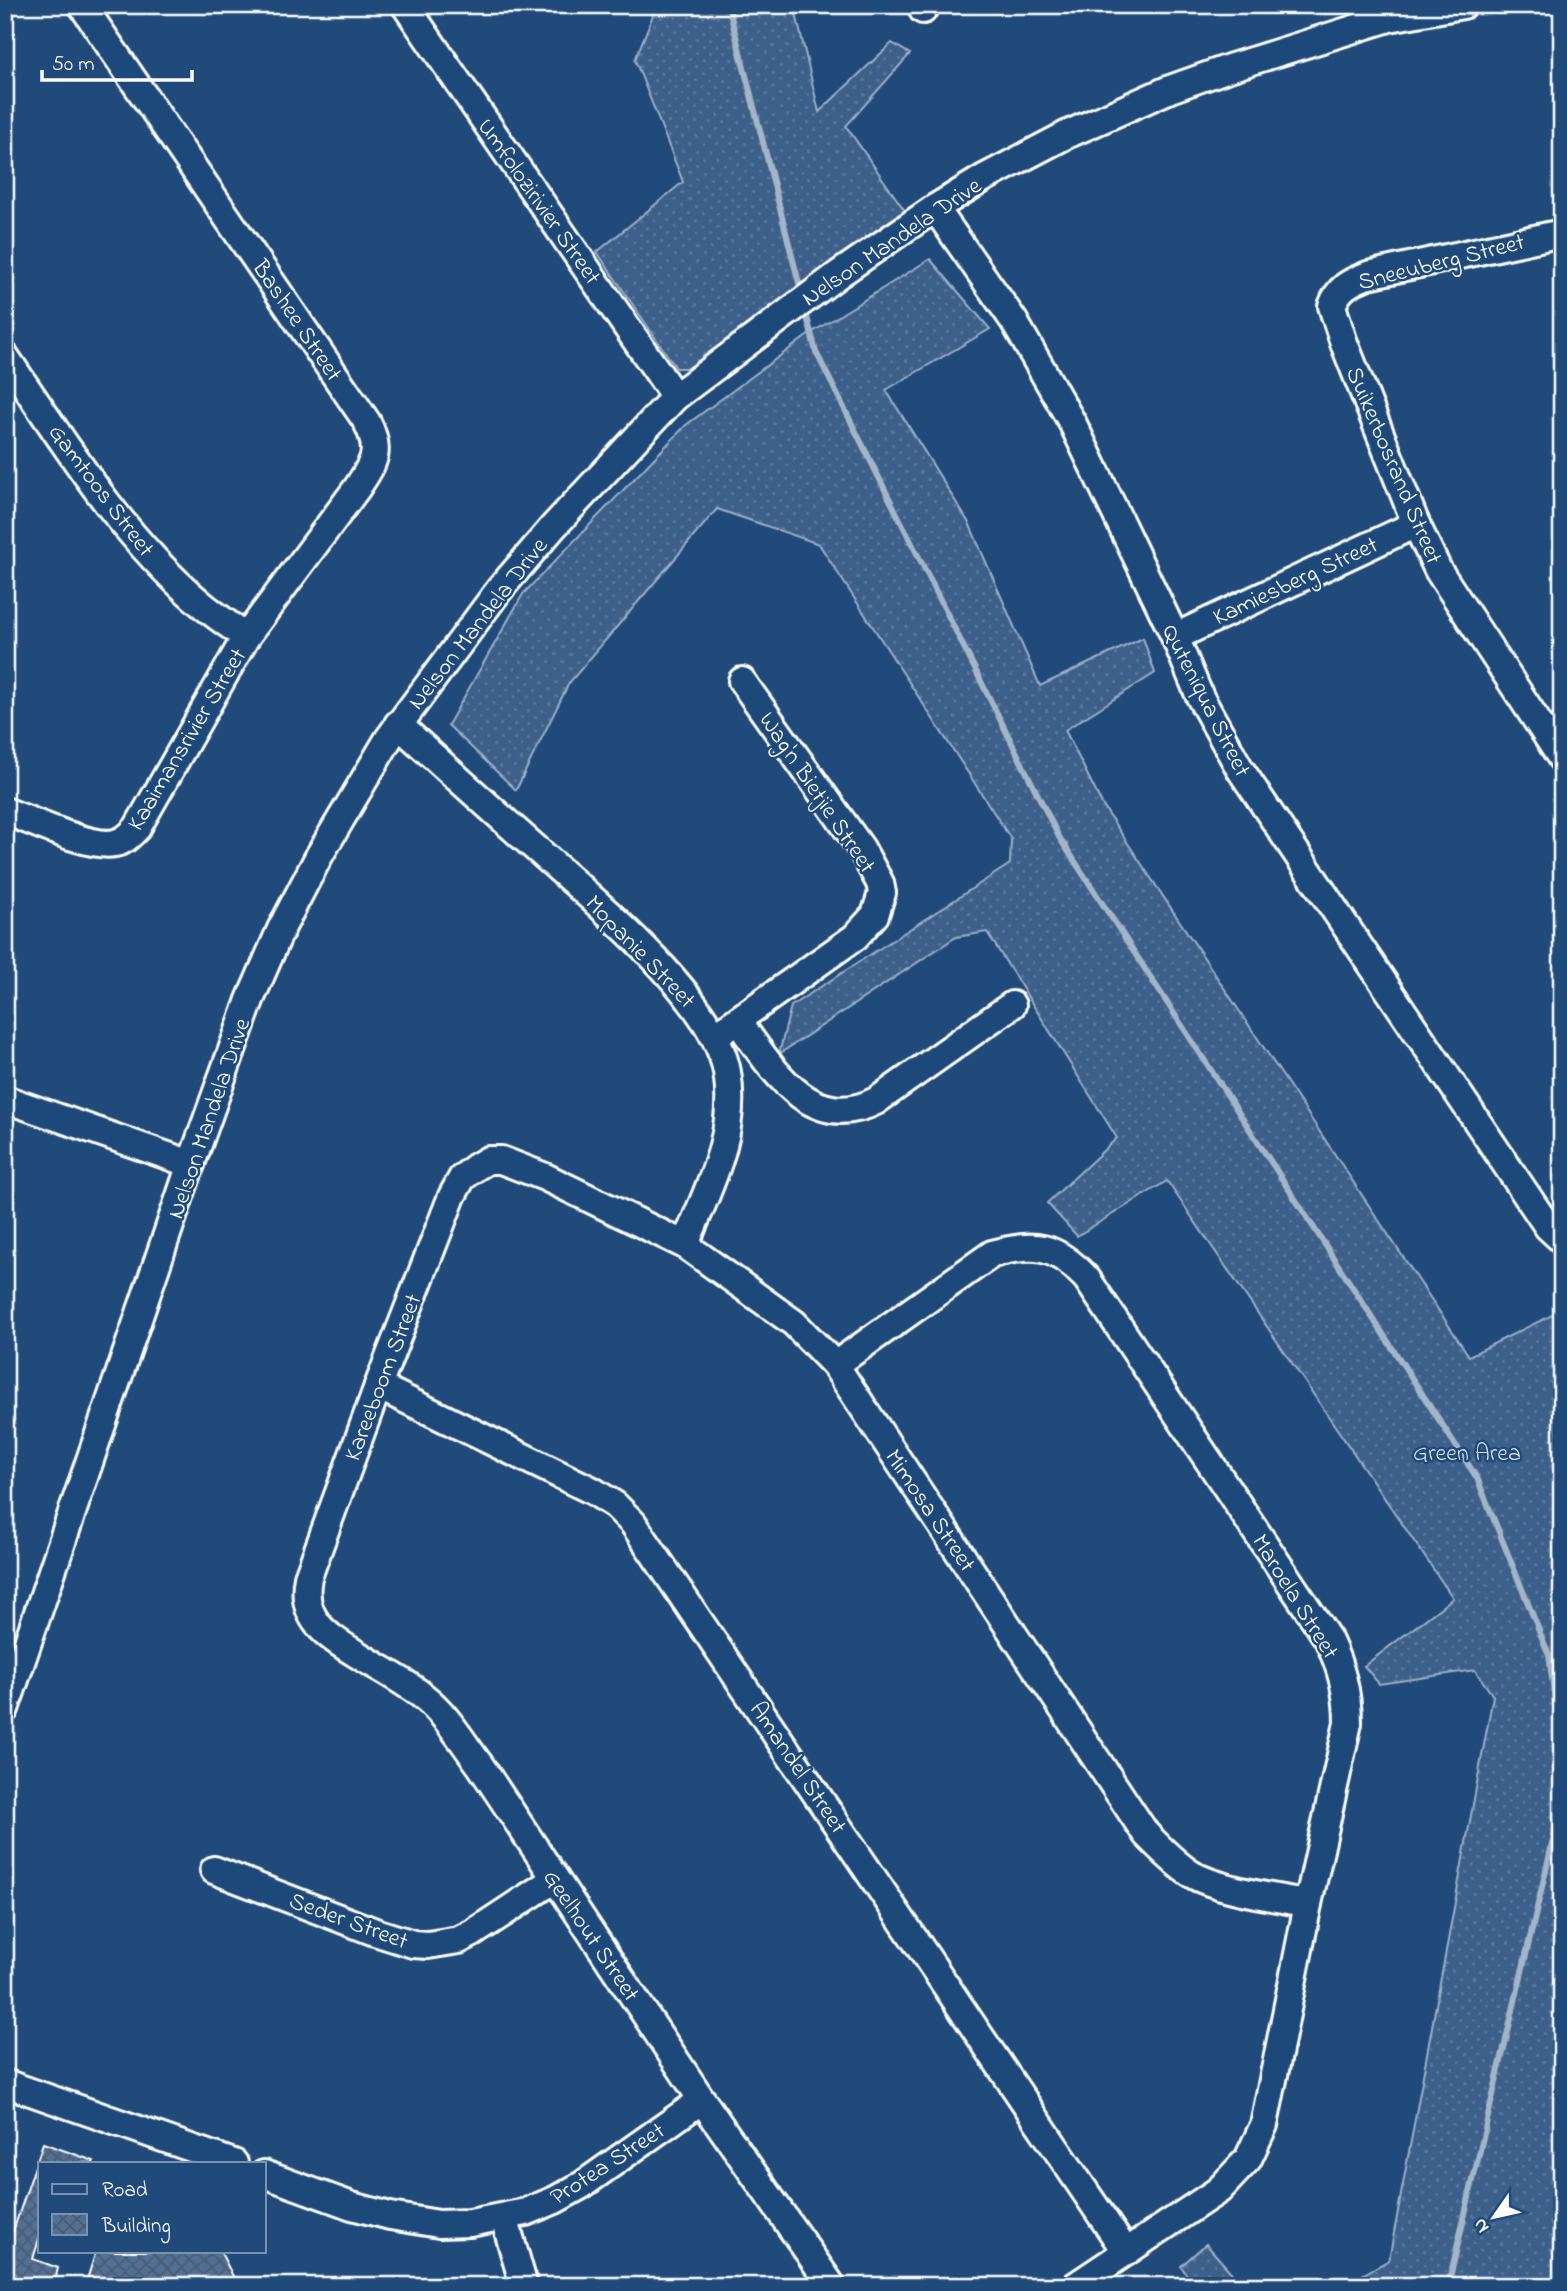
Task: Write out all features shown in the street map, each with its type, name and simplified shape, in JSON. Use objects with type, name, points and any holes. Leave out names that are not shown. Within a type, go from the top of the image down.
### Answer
[{"type":"street","name":"Bashee Street","points":[[82,5],[351,396],[375,438],[375,454],[370,469],[358,488],[246,637]]},
{"type":"street","name":"Umfolozirivier Street","points":[[405,5],[675,397]]},
{"type":"street","name":"Nelson Mandela Drive","points":[[5,1709],[191,1164],[250,1000],[281,929],[319,856],[398,724],[499,590],[554,526],[675,397],[839,274],[984,178],[1066,135],[1170,89],[1389,18],[1463,5]]},
{"type":"street","name":"Quteniqua Street","points":[[935,208],[1014,321],[1056,392],[1175,637],[1205,707],[1240,769],[1548,1227],[1562,1240]]},
{"type":"street","name":"Sneeuberg Street","points":[[1332,306],[1337,292],[1349,282],[1368,275],[1562,233]]},
{"type":"street","name":"Suikerbosrand Street","points":[[1332,306],[1344,343],[1416,524],[1438,570],[1562,759]]},
{"type":"street","name":"Gamtoos Street","points":[[5,356],[89,480],[142,546],[199,603],[246,637]]},
{"type":"street","name":"Kamiesberg Street","points":[[1175,637],[1416,524]]},
{"type":"street","name":"Kaaimansrivier Street","points":[[5,811],[73,837],[97,843],[112,844],[127,839],[136,828],[246,637]]},
{"type":"street","name":"Wag'n Bietjie Street","points":[[715,1037],[855,937],[875,915],[882,893],[874,869],[861,848],[742,681]]},
{"type":"street","name":"Mopanie Street","points":[[398,724],[626,930],[697,1008],[715,1037],[727,1074],[729,1118],[726,1141],[685,1245]]},
{"type":"street","points":[[738,1021],[779,1077],[797,1094],[820,1105],[846,1110],[861,1109],[876,1101],[1012,1005]]},
{"type":"street","points":[[5,1099],[191,1164]]},
{"type":"street","name":"Kareeboom Street","points":[[315,1621],[305,1591],[308,1577],[452,1196],[462,1178],[475,1167],[488,1160],[501,1160]]},
{"type":"street","name":"Mimosa Street","points":[[501,1160],[545,1177],[685,1245],[794,1323],[835,1365],[1146,1834],[1168,1857],[1192,1874],[1215,1884],[1308,1904]]},
{"type":"street","name":"Maroela Street","points":[[835,1365],[992,1254],[1015,1247],[1034,1246],[1048,1249],[1073,1264],[1087,1279],[1328,1639],[1337,1659],[1348,1700],[1348,1723],[1308,1904],[1264,2125],[1257,2143],[1248,2159],[1219,2190],[1075,2286]]},
{"type":"street","name":"Amandel Street","points":[[378,1386],[593,1491],[615,1505],[633,1523],[1126,2252]]},
{"type":"street","name":"Geelhout Street","points":[[315,1621],[339,1644],[414,1689],[447,1719],[702,2100],[832,2286]]},
{"type":"street","name":"Seder Street","points":[[214,1870],[376,1932],[413,1944],[428,1945],[459,1940],[473,1933],[555,1879]]},
{"type":"street","points":[[5,2084],[231,2162]]},
{"type":"street","name":"Protea Street","points":[[266,2175],[352,2206],[390,2216],[439,2224],[470,2223],[526,2212],[555,2200],[582,2185],[702,2100]]},
{"type":"street","points":[[504,2217],[524,2286]]},
{"type":"green space","points":[[657,5],[794,5],[819,112],[892,43],[910,54],[846,126],[912,221],[701,368],[676,368],[597,252],[683,182],[635,60]]},
{"type":"green space","name":"Green Area","points":[[930,259],[990,329],[886,390],[969,523],[1040,686],[1143,638],[1155,673],[1065,730],[1103,806],[1469,1356],[1562,1310],[1561,2286],[1342,2286],[1389,2260],[1493,1696],[1475,1670],[1379,1684],[1364,1666],[1453,1598],[1167,1181],[1077,1236],[1047,1203],[1117,1138],[987,932],[956,937],[779,1054],[791,1006],[1010,864],[1011,839],[819,544],[717,509],[569,683],[516,790],[448,725],[523,594],[686,425],[811,333]]},
{"type":"green space","points":[[1206,2244],[1243,2286],[1194,2286],[1181,2266]]},
{"type":"building","points":[[43,2143],[94,2161],[38,2162],[38,2243],[33,2259],[58,2268],[54,2286],[5,2286],[5,2255]]},
{"type":"building","points":[[96,2252],[221,2252],[238,2286],[85,2286]]},
{"type":"waterway","points":[[728,5],[802,295]]},
{"type":"waterway","points":[[805,309],[816,352],[1059,837],[1477,1478],[1549,1655],[1562,1753]]},
{"type":"waterway","points":[[1448,2286],[1562,1802]]}]
